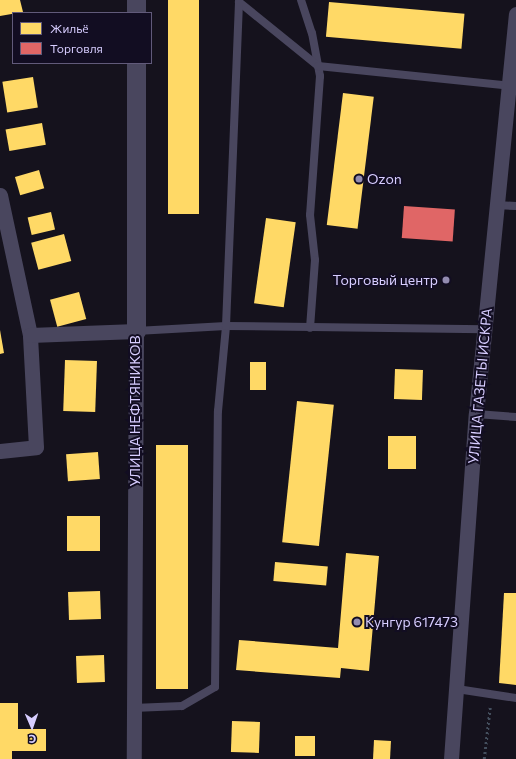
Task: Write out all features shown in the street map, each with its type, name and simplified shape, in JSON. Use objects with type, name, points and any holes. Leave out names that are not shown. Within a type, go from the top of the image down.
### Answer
[{"type":"street","points":[[136,0],[136,12]]},
{"type":"street","name":"УЛИЦА ГАЗЕТЫ ИСКРА","points":[[451,759],[476,414],[516,14]]},
{"type":"street","name":"УЛИЦА НЕФТЯНИКОВ","points":[[134,759],[136,64]]},
{"type":"street","points":[[0,195],[30,335],[36,447],[0,451]]},
{"type":"street","points":[[30,335],[136,331]]},
{"type":"lane","points":[[301,0],[312,33],[320,76],[310,215],[315,260],[310,328]]},
{"type":"lane","points":[[239,1],[318,66],[510,86]]},
{"type":"lane","points":[[134,708],[182,706],[215,687],[218,411],[226,326],[239,1]]},
{"type":"lane","points":[[496,205],[516,206]]},
{"type":"lane","points":[[136,331],[226,326],[484,329]]},
{"type":"lane","points":[[476,414],[516,417]]},
{"type":"lane","points":[[457,689],[516,698]]},
{"type":"path","points":[[484,759],[492,694]]},
{"type":"building: Жильё","points":[[0,0],[20,0],[23,12],[12,12],[12,14],[0,16]]},
{"type":"building: Жильё","points":[[168,0],[199,0],[199,214],[168,214]]},
{"type":"building: Жильё","points":[[329,2],[464,14],[461,49],[326,37]]},
{"type":"building: Жильё","points":[[33,77],[38,108],[7,112],[2,82]]},
{"type":"building: Жильё","points":[[343,93],[374,97],[358,229],[327,225]]},
{"type":"building: Жильё","points":[[42,123],[46,145],[9,151],[6,129]]},
{"type":"building: Жильё","points":[[39,170],[44,188],[20,195],[15,177]]},
{"type":"building: Жильё","points":[[51,212],[55,230],[32,235],[28,217]]},
{"type":"building: Жильё","points":[[266,218],[296,222],[284,307],[254,303]]},
{"type":"building: Жильё","points":[[64,234],[71,261],[38,270],[31,243]]},
{"type":"building: Жильё","points":[[79,292],[86,319],[57,327],[50,300]]},
{"type":"building: Жильё","points":[[0,330],[4,353],[0,354]]},
{"type":"building: Жильё","points":[[65,360],[97,361],[95,412],[63,411]]},
{"type":"building: Жильё","points":[[250,362],[266,362],[266,390],[250,390]]},
{"type":"building: Жильё","points":[[395,369],[423,370],[422,400],[394,399]]},
{"type":"building: Жильё","points":[[297,401],[334,405],[319,546],[282,542]]},
{"type":"building: Жильё","points":[[388,436],[416,436],[416,469],[388,469]]},
{"type":"building: Жильё","points":[[156,445],[188,445],[188,689],[156,689]]},
{"type":"building: Жильё","points":[[98,452],[100,479],[68,481],[66,454]]},
{"type":"building: Жильё","points":[[67,516],[100,516],[100,551],[67,551]]},
{"type":"building: Жильё","points":[[346,553],[379,556],[369,671],[341,668],[340,678],[236,670],[239,640],[338,648]]},
{"type":"building: Жильё","points":[[275,562],[328,567],[326,586],[273,581]]},
{"type":"building: Жильё","points":[[100,591],[101,619],[69,620],[68,592]]},
{"type":"building: Жильё","points":[[504,593],[516,593],[516,685],[499,683]]},
{"type":"building: Жильё","points":[[104,655],[105,682],[77,683],[76,656]]},
{"type":"building: Жильё","points":[[0,703],[18,703],[18,729],[46,729],[46,751],[12,751],[12,759],[0,759]]},
{"type":"building: Жильё","points":[[232,721],[260,722],[259,753],[231,752]]},
{"type":"building: Жильё","points":[[295,736],[315,736],[315,756],[295,756]]},
{"type":"building: Жильё","points":[[374,740],[391,741],[390,759],[373,759]]},
{"type":"building: Торговля","points":[[404,206],[455,210],[453,241],[402,238]]},
{"type":"place","name":"Ozon","points":[[359,179]]},
{"type":"place","name":"Торговый центр","points":[[446,280]]},
{"type":"place","name":"Кунгур 617473","points":[[357,622]]}]
